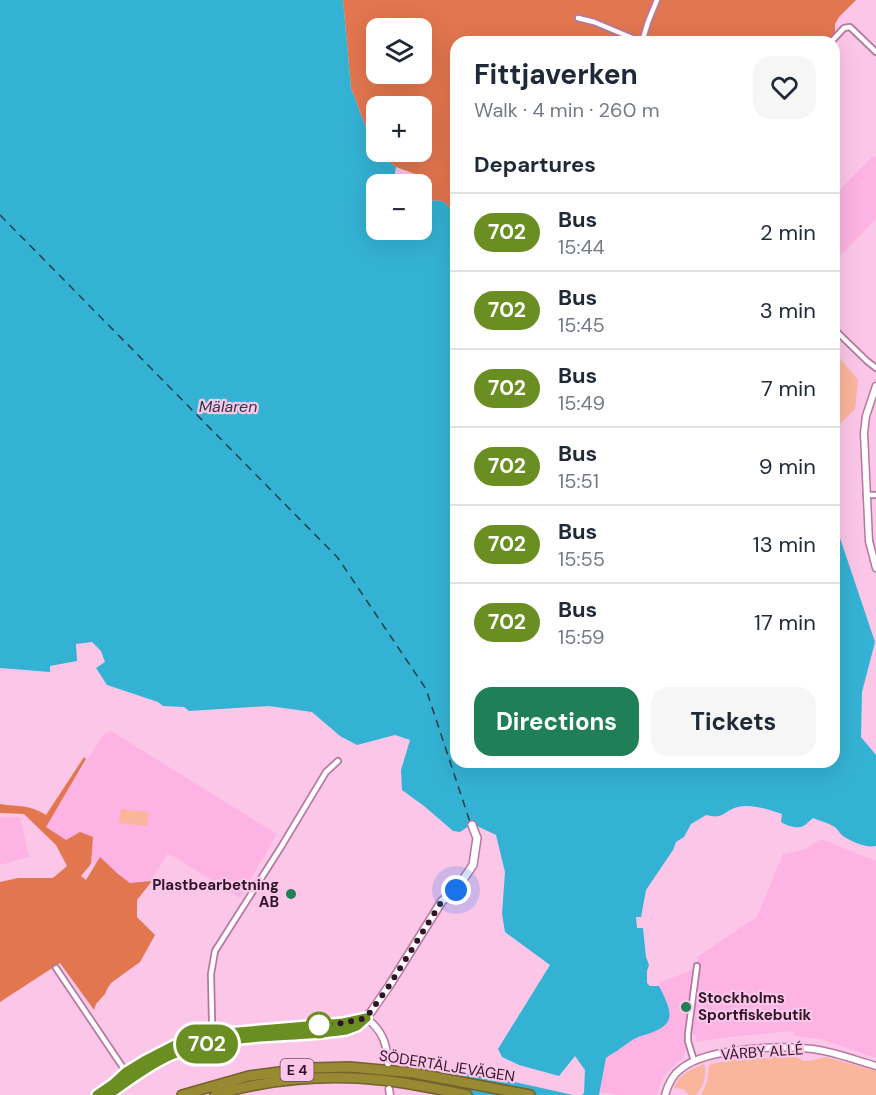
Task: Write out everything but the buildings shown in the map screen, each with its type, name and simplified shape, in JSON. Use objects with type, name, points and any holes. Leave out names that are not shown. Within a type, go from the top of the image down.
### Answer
[{"type":"highway","name":"SÖDERTÄLJEVÄGEN","points":[[182,1095],[249,1076],[312,1068],[414,1072],[530,1095]]},
{"type":"highway","name":"SÖDERTÄLJEVÄGEN","points":[[215,1095],[250,1087],[311,1079],[379,1080],[467,1095]]},
{"type":"main road","points":[[97,1095],[126,1072],[175,1045],[214,1038],[346,1030],[357,1026],[366,1018],[389,986],[442,901],[456,890],[473,865],[477,838],[472,825]]},
{"type":"main road","points":[[108,1095],[170,1055],[214,1038]]},
{"type":"street","points":[[644,36],[657,0]]},
{"type":"street","points":[[578,18],[628,36]]},
{"type":"street","points":[[837,36],[844,28],[850,27],[876,52]]},
{"type":"street","points":[[840,334],[876,368]]},
{"type":"street","points":[[876,386],[866,416],[864,433],[869,541],[876,568]]},
{"type":"street","points":[[866,495],[876,495]]},
{"type":"street","points":[[214,1038],[211,974],[215,951],[326,772],[338,761]]},
{"type":"street","points":[[694,1061],[688,1034],[697,966]]},
{"type":"street","points":[[56,968],[131,1079]]},
{"type":"street","points":[[366,1018],[378,1029],[384,1039],[388,1063]]},
{"type":"street","name":"VÅRBY ALLÉ","points":[[665,1095],[673,1076],[682,1068],[694,1061],[713,1055],[737,1051],[785,1047],[823,1051],[876,1066]]},
{"type":"shaded area","points":[[343,0],[856,0],[839,17],[835,24],[834,36],[450,36],[450,208],[442,201],[432,200],[432,174],[415,174],[389,162],[432,162],[432,96],[366,96],[366,128],[351,88]]},
{"type":"shaded area","points":[[876,156],[876,219],[840,256],[840,189],[871,158]]},
{"type":"shaded area","points":[[840,358],[858,380],[855,409],[840,424]]},
{"type":"shaded area","points":[[111,731],[277,834],[240,898],[168,853],[140,897],[45,827],[103,735]]},
{"type":"shaded area","points":[[84,757],[86,759],[46,827],[66,840],[80,832],[93,837],[91,864],[81,876],[86,880],[100,857],[130,883],[152,881],[137,900],[137,917],[155,935],[140,962],[111,983],[94,1010],[60,963],[0,1002],[0,882],[18,878],[53,878],[67,866],[56,845],[24,814],[0,813],[0,804],[29,807],[46,815]]},
{"type":"shaded area","points":[[121,809],[149,812],[147,826],[119,823]]},
{"type":"shaded area","points":[[0,817],[20,817],[29,857],[0,865]]},
{"type":"shaded area","points":[[821,839],[876,861],[876,1058],[821,1039],[795,1036],[794,1031],[696,1042],[696,1035],[692,1035],[692,1045],[686,1048],[684,1056],[666,1073],[657,1095],[618,1095],[600,1092],[606,1058],[625,1044],[642,1036],[670,1013],[659,985],[661,982],[700,967],[697,957],[757,917],[783,854],[804,850]]},
{"type":"shaded area","points":[[777,1055],[796,1057],[804,1061],[826,1057],[876,1071],[876,1095],[701,1095],[711,1064],[743,1058],[769,1058]]},
{"type":"shaded area","points":[[704,1064],[704,1081],[696,1095],[689,1095],[683,1089],[674,1088],[682,1076]]},
{"type":"water","name":"Mälaren","points":[[0,0],[343,0],[351,88],[366,128],[366,162],[389,162],[396,167],[395,174],[366,174],[366,240],[432,240],[432,200],[442,201],[450,208],[450,768],[840,768],[840,538],[875,642],[862,692],[861,737],[876,755],[876,846],[855,842],[843,836],[834,826],[813,818],[802,826],[790,826],[781,822],[782,814],[754,807],[733,808],[717,816],[706,815],[691,824],[684,837],[676,842],[646,890],[641,917],[636,917],[637,928],[643,928],[649,965],[647,983],[650,986],[659,986],[668,1005],[669,1018],[661,1028],[636,1038],[606,1058],[599,1095],[582,1095],[585,1070],[575,1056],[559,1076],[519,1065],[502,1057],[498,1049],[550,965],[505,932],[502,914],[505,872],[496,835],[475,825],[460,832],[453,831],[402,790],[401,770],[410,740],[395,735],[357,745],[340,736],[312,712],[269,706],[189,711],[184,707],[163,706],[158,702],[107,685],[96,668],[105,662],[101,651],[92,642],[76,644],[77,661],[50,666],[50,672],[0,668]]},
{"type":"water","points":[[439,1071],[475,1073],[573,1095],[435,1095]]},
{"type":"ferry route","points":[[0,215],[338,558],[426,689],[450,762]]},
{"type":"ferry route","points":[[452,768],[470,822]]},
{"type":"bus line","name":"702","points":[[97,1095],[144,1061],[189,1040],[214,1034],[343,1023],[366,1018],[357,1026],[337,1032],[215,1042],[191,1048],[170,1055],[108,1095]]},
{"type":"place","name":"Plastbearbetning AB","points":[[291,894]]},
{"type":"place","name":"Stockholms Sportfiskebutik","points":[[686,1007]]},
{"type":"route","points":[[319,1025],[366,1018],[389,986],[442,901],[456,890]]}]
